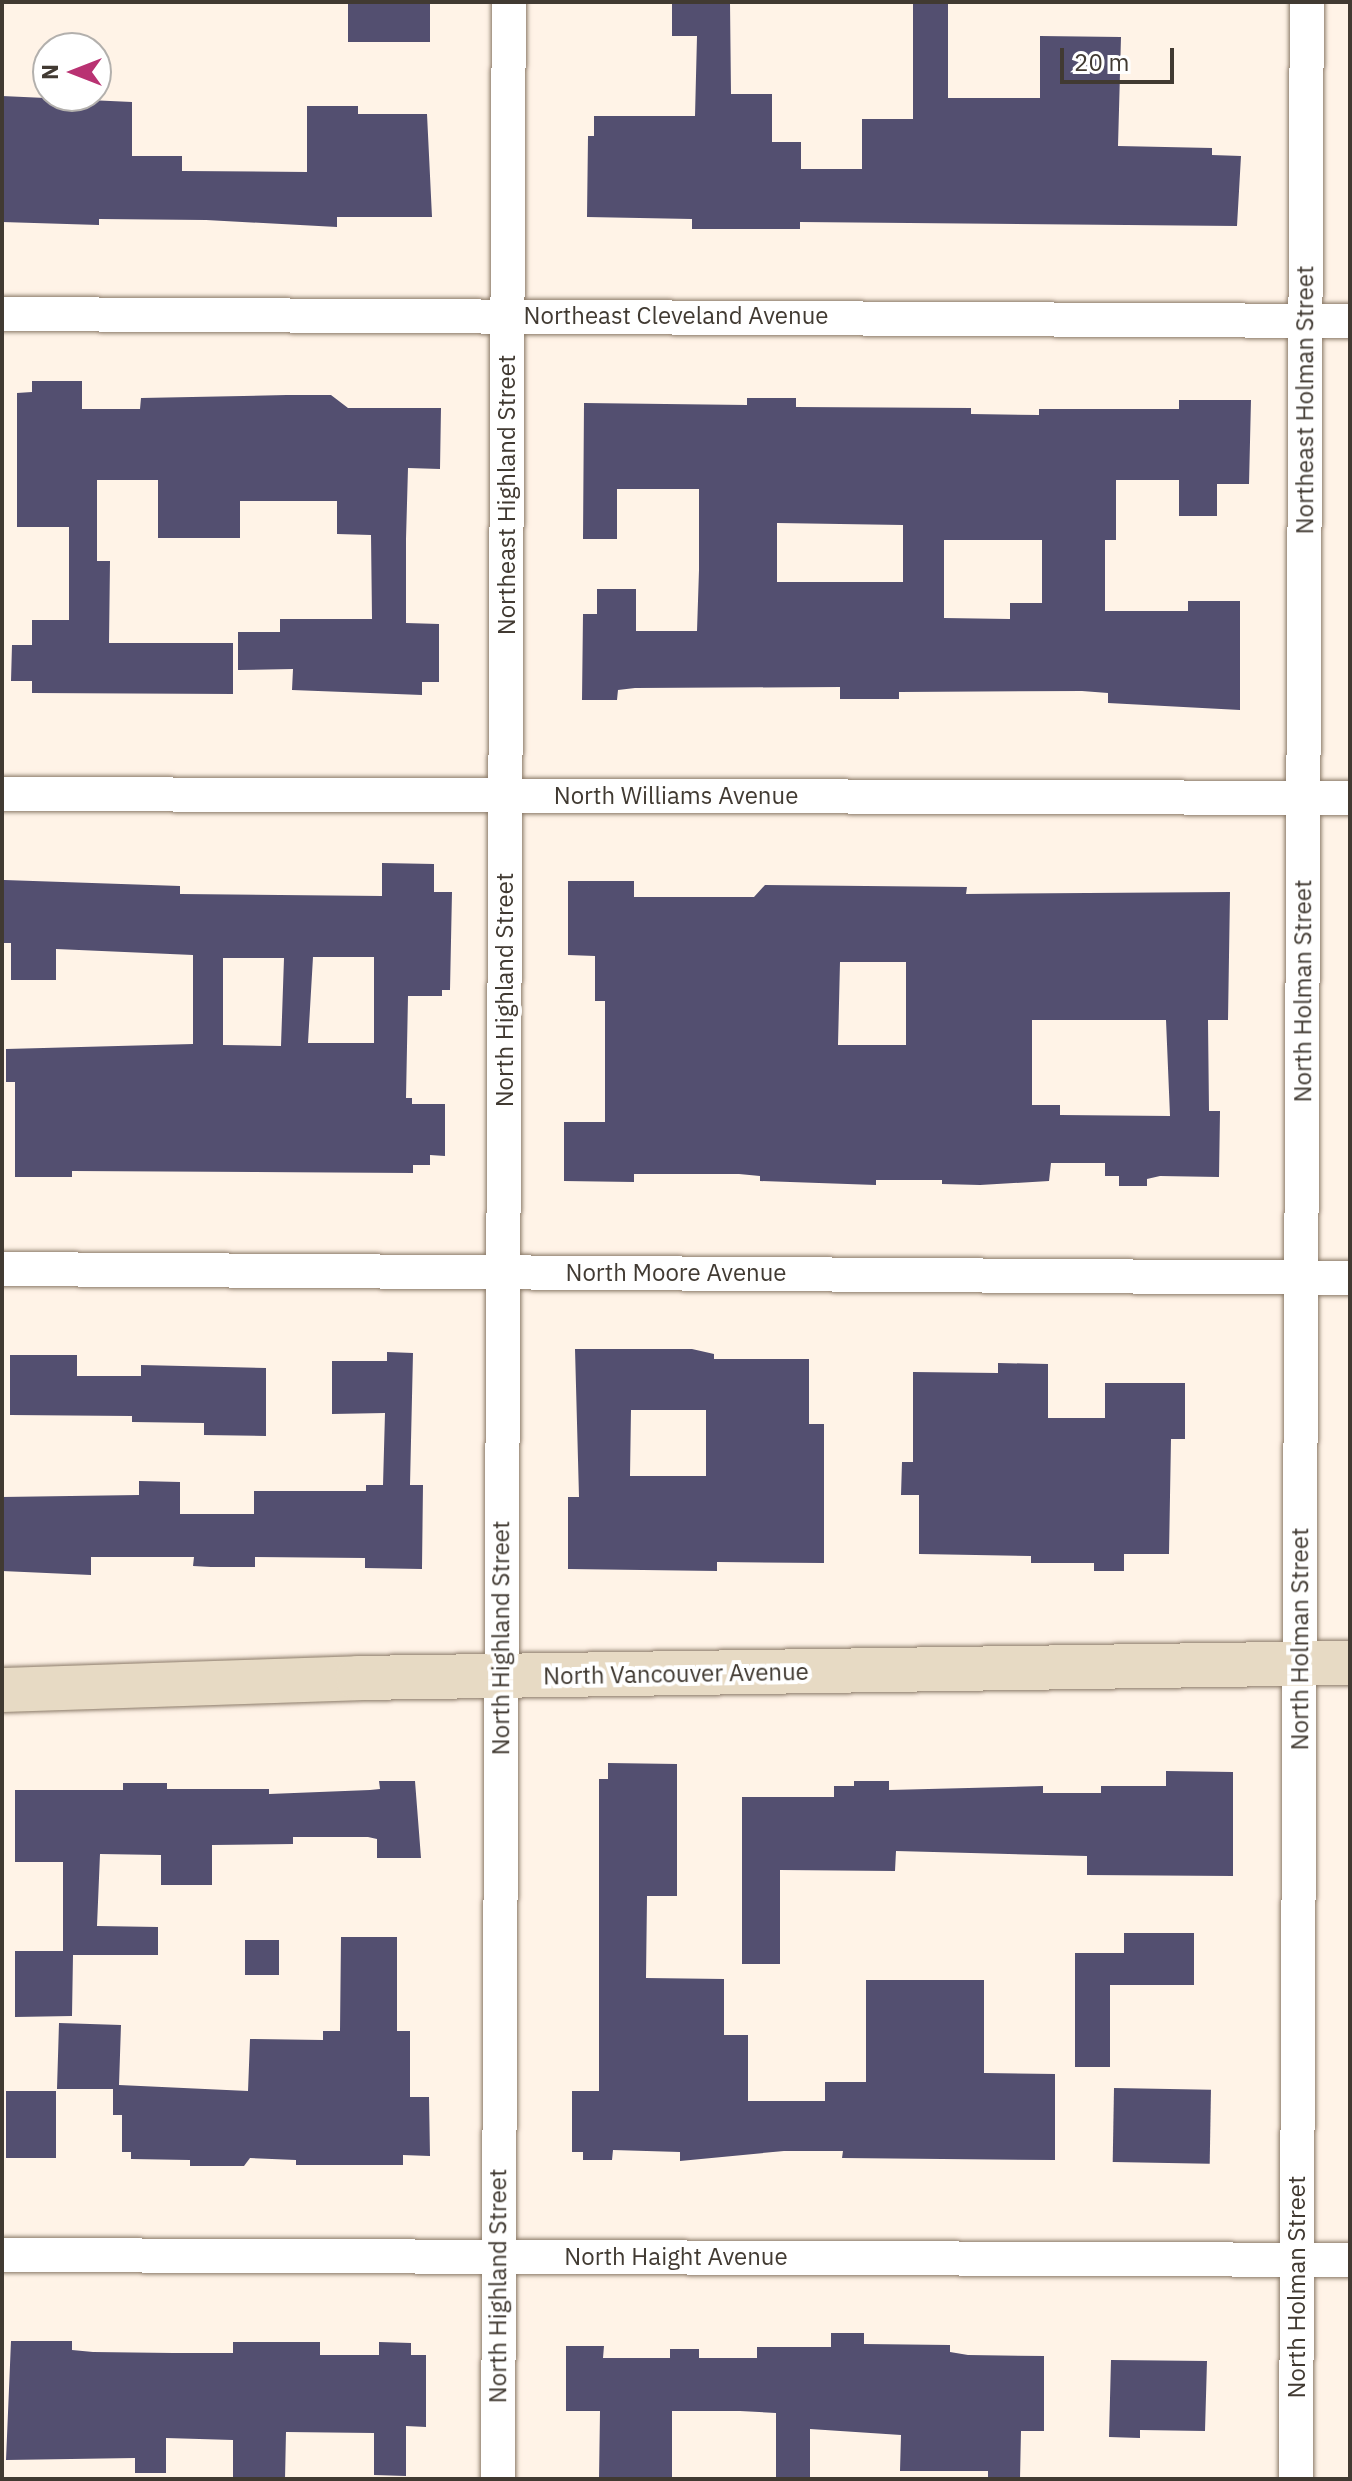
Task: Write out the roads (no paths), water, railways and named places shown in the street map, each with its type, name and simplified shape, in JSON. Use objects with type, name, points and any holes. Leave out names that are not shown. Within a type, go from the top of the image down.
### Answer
[{"type":"street","name":"Northeast Highland Street","points":[[506,796],[509,2]]},
{"type":"street","name":"Northeast Holman Street","points":[[1303,798],[1307,2]]},
{"type":"street","name":"Northeast Cleveland Avenue","points":[[2,314],[1350,321]]},
{"type":"street","name":"North Williams Avenue","points":[[2,794],[1350,798]]},
{"type":"street","name":"North Highland Street","points":[[498,2479],[506,796]]},
{"type":"street","name":"North Holman Street","points":[[1296,2479],[1303,798]]},
{"type":"street","name":"North Moore Avenue","points":[[2,1269],[1350,1278]]},
{"type":"street","name":"North Vancouver Avenue","points":[[2,1690],[501,1677],[1350,1663]]},
{"type":"street","name":"North Haight Avenue","points":[[2,2255],[1350,2260]]}]
